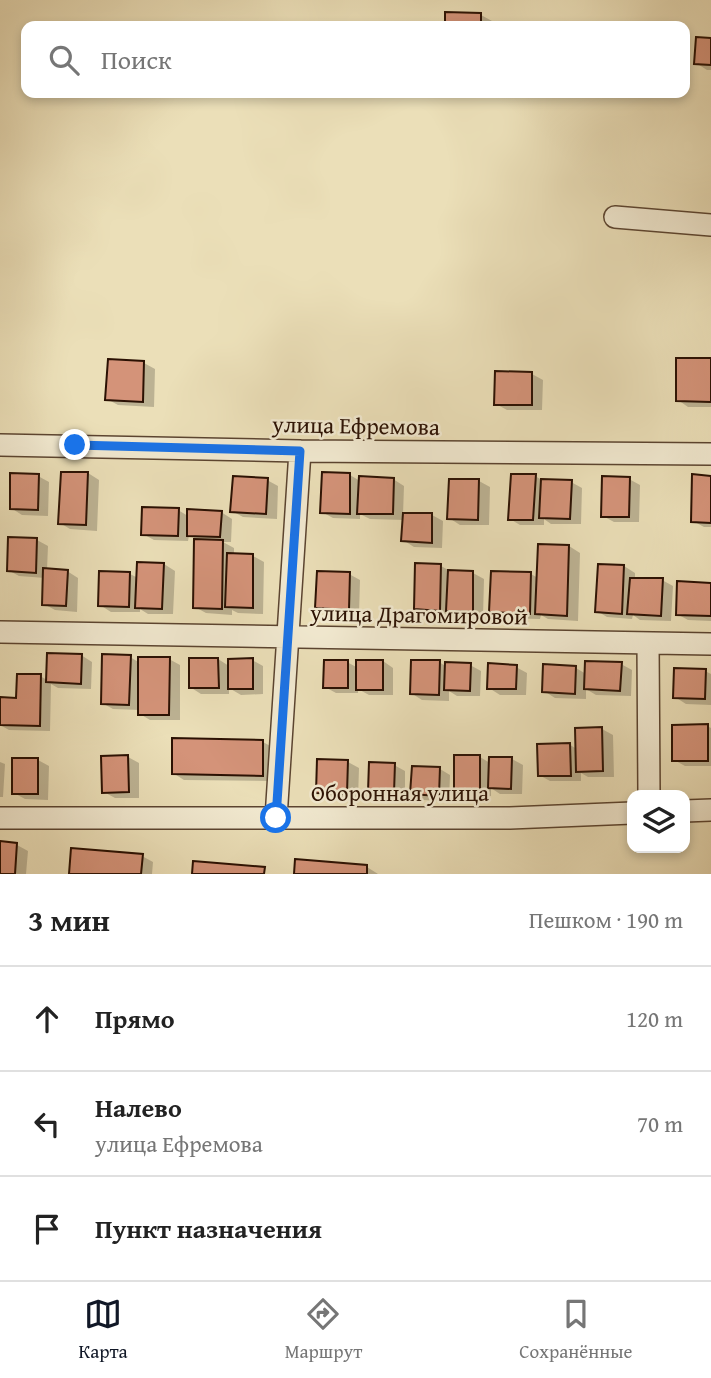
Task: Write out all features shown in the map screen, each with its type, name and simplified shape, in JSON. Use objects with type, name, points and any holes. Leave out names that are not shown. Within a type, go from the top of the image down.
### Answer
[{"type":"street","points":[[615,217],[711,225]]},
{"type":"street","name":"улица Ефремова","points":[[0,445],[300,451],[711,454]]},
{"type":"street","points":[[276,818],[300,451]]},
{"type":"street","name":"улица Драгомировой","points":[[0,632],[711,644]]},
{"type":"street","points":[[648,643],[649,790]]},
{"type":"street","points":[[690,811],[711,810]]},
{"type":"street","name":"Оборонная улица","points":[[0,818],[510,818],[627,813]]},
{"type":"building","points":[[445,12],[481,13],[481,21],[445,21]]},
{"type":"building","points":[[696,37],[711,38],[711,65],[694,64]]},
{"type":"building","points":[[676,358],[711,358],[711,402],[676,401]]},
{"type":"building","points":[[108,359],[144,361],[143,402],[105,400]]},
{"type":"building","points":[[495,371],[532,372],[532,405],[494,405]]},
{"type":"building","points":[[61,472],[88,472],[86,525],[58,524]]},
{"type":"building","points":[[322,472],[350,473],[350,514],[320,513]]},
{"type":"building","points":[[10,473],[39,474],[38,510],[10,509]]},
{"type":"building","points":[[511,474],[536,474],[533,520],[508,520]]},
{"type":"building","points":[[692,474],[711,476],[711,523],[691,522]]},
{"type":"building","points":[[233,476],[268,478],[266,514],[230,512]]},
{"type":"building","points":[[359,476],[394,478],[393,514],[357,514]]},
{"type":"building","points":[[602,476],[630,477],[629,517],[601,517]]},
{"type":"building","points":[[449,479],[479,479],[478,520],[447,519]]},
{"type":"building","points":[[541,479],[572,480],[570,519],[539,518]]},
{"type":"building","points":[[142,507],[179,508],[178,536],[141,535]]},
{"type":"building","points":[[187,509],[222,511],[220,537],[187,536]]},
{"type":"building","points":[[403,513],[432,513],[432,543],[401,541]]},
{"type":"building","points":[[8,537],[37,538],[36,573],[7,571]]},
{"type":"building","points":[[194,539],[223,540],[222,609],[193,608]]},
{"type":"building","points":[[538,544],[569,545],[567,616],[535,614]]},
{"type":"building","points":[[227,553],[253,554],[253,608],[225,607]]},
{"type":"building","points":[[137,562],[164,563],[162,609],[135,608]]},
{"type":"building","points":[[415,563],[441,564],[440,611],[414,609]]},
{"type":"building","points":[[598,564],[624,565],[622,614],[595,612]]},
{"type":"building","points":[[43,568],[68,570],[66,606],[42,605]]},
{"type":"building","points":[[448,570],[473,571],[473,612],[446,611]]},
{"type":"building","points":[[99,571],[130,572],[129,607],[98,606]]},
{"type":"building","points":[[317,571],[350,572],[349,610],[315,608]]},
{"type":"building","points":[[491,571],[531,572],[530,614],[489,612]]},
{"type":"building","points":[[630,578],[663,578],[661,616],[627,614]]},
{"type":"building","points":[[677,581],[711,583],[711,616],[676,615]]},
{"type":"building","points":[[47,653],[82,654],[81,684],[46,682]]},
{"type":"building","points":[[102,654],[131,655],[129,705],[101,704]]},
{"type":"building","points":[[138,657],[170,657],[169,715],[138,715]]},
{"type":"building","points":[[189,658],[218,658],[219,688],[189,688]]},
{"type":"building","points":[[253,658],[253,689],[228,689],[228,659]]},
{"type":"building","points":[[324,660],[348,660],[348,688],[323,688]]},
{"type":"building","points":[[356,660],[383,660],[383,690],[356,690]]},
{"type":"building","points":[[411,660],[440,660],[439,695],[410,694]]},
{"type":"building","points":[[585,661],[622,662],[620,691],[584,689]]},
{"type":"building","points":[[445,662],[471,663],[470,691],[444,690]]},
{"type":"building","points":[[488,663],[517,665],[516,689],[487,689]]},
{"type":"building","points":[[543,664],[576,666],[575,694],[542,692]]},
{"type":"building","points":[[674,668],[706,669],[705,699],[673,698]]},
{"type":"building","points":[[17,674],[41,674],[40,726],[0,725],[0,697],[16,698]]},
{"type":"building","points":[[708,724],[708,761],[672,761],[672,725]]},
{"type":"building","points":[[602,727],[603,771],[576,772],[575,728]]},
{"type":"building","points":[[172,738],[263,740],[263,776],[172,774]]},
{"type":"building","points":[[570,743],[571,776],[538,776],[537,744]]},
{"type":"building","points":[[128,755],[129,792],[102,793],[101,756]]},
{"type":"building","points":[[454,755],[480,755],[480,790],[454,790]]},
{"type":"building","points":[[489,757],[512,757],[511,789],[488,788]]},
{"type":"building","points":[[12,758],[38,758],[38,794],[12,794]]},
{"type":"building","points":[[317,759],[348,760],[347,794],[316,793]]},
{"type":"building","points":[[369,762],[395,763],[394,793],[368,792]]},
{"type":"building","points":[[412,766],[440,767],[439,796],[410,794]]},
{"type":"building","points":[[0,841],[17,843],[15,874],[0,874]]},
{"type":"building","points":[[71,848],[143,854],[141,874],[69,874]]},
{"type":"building","points":[[295,859],[367,865],[367,874],[294,874]]},
{"type":"building","points":[[193,861],[265,867],[264,874],[192,874]]},
{"type":"route","points":[[75,445],[300,451],[276,818]]}]
